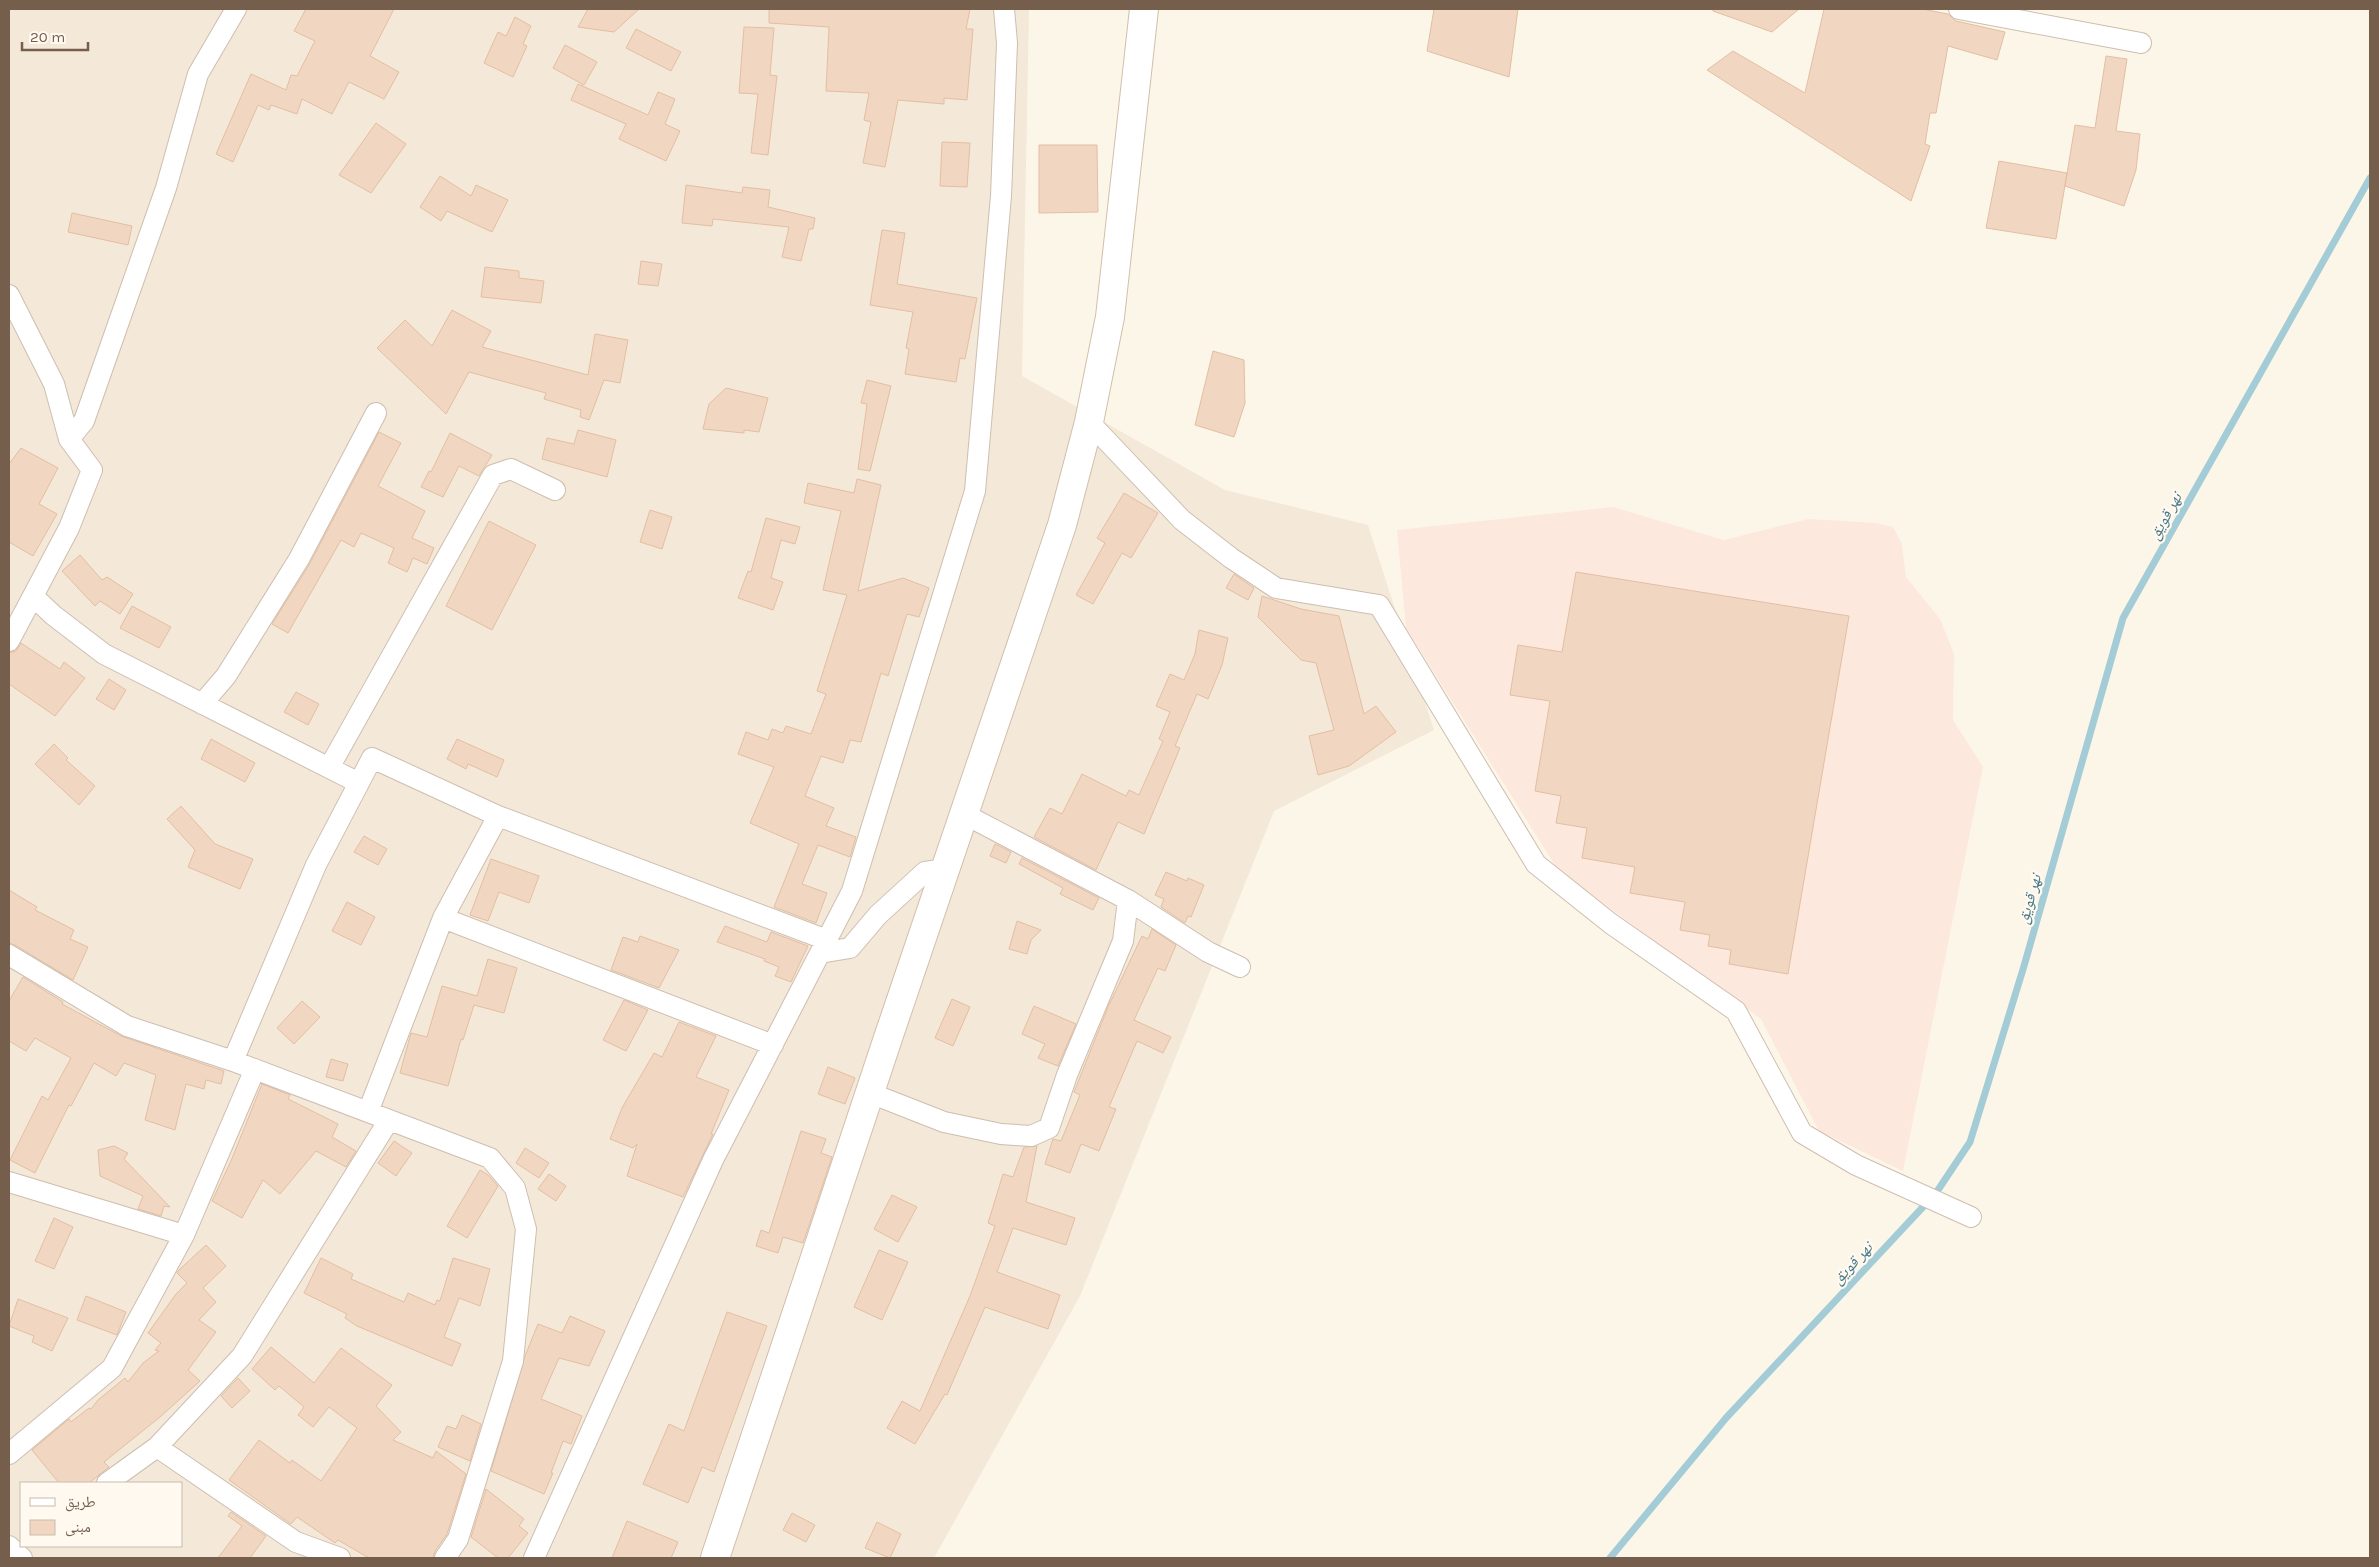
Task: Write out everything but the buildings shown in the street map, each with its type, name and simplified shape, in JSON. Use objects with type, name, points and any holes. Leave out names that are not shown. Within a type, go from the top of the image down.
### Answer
[{"type":"main road","points":[[715,1558],[1062,525],[1089,422],[1110,318],[1144,9]]},
{"type":"street","points":[[69,439],[84,421],[166,188],[198,74],[236,9]]},
{"type":"street","points":[[534,1558],[713,1160],[852,891],[975,491],[1000,196],[1007,43],[1004,9]]},
{"type":"street","points":[[1959,9],[2141,43]]},
{"type":"street","points":[[9,295],[54,384],[69,439],[92,470],[69,528],[9,641]]},
{"type":"street","points":[[202,704],[226,676],[299,559],[376,413]]},
{"type":"street","points":[[1089,422],[1182,520],[1231,558],[1276,588],[1379,605],[1536,864],[1610,922],[1736,1011],[1802,1133],[1856,1165],[1971,1216]]},
{"type":"street","points":[[329,768],[493,475],[511,469],[555,490]]},
{"type":"street","points":[[33,596],[53,616],[104,654],[359,783]]},
{"type":"street","points":[[233,1061],[316,865],[372,758],[498,816],[823,947],[850,948],[878,915],[925,872],[946,869]]},
{"type":"street","points":[[964,814],[1128,900],[1208,952],[1240,967]]},
{"type":"street","points":[[368,1112],[443,918],[498,816]]},
{"type":"street","points":[[870,1092],[944,1122],[1001,1134],[1031,1136],[1049,1128],[1067,1075],[1123,941],[1128,900]]},
{"type":"street","points":[[443,918],[773,1045]]},
{"type":"street","points":[[9,955],[128,1026],[255,1069],[490,1158],[515,1188],[526,1228],[513,1361],[458,1539],[445,1558]]},
{"type":"street","points":[[9,1454],[112,1368],[184,1235],[255,1069]]},
{"type":"street","points":[[108,1482],[157,1447],[242,1356],[388,1120]]},
{"type":"street","points":[[9,1182],[184,1235]]},
{"type":"street","points":[[157,1447],[296,1542],[340,1558]]},
{"type":"shaded area","points":[[9,9],[1029,9],[1022,376],[1225,490],[1368,525],[1434,730],[1274,811],[1080,1296],[934,1558],[9,1558]]},
{"type":"shaded area","points":[[1613,507],[1724,540],[1808,519],[1877,523],[1893,527],[1902,544],[1906,577],[1940,619],[1954,654],[1953,720],[1983,767],[1903,1171],[1819,1131],[1761,1019],[1558,870],[1406,628],[1397,530]]},
{"type":"waterway","name":"نهر قويق","points":[[1610,1558],[1726,1418],[1936,1193],[1970,1142],[2024,966],[2123,618],[2370,178]]}]
